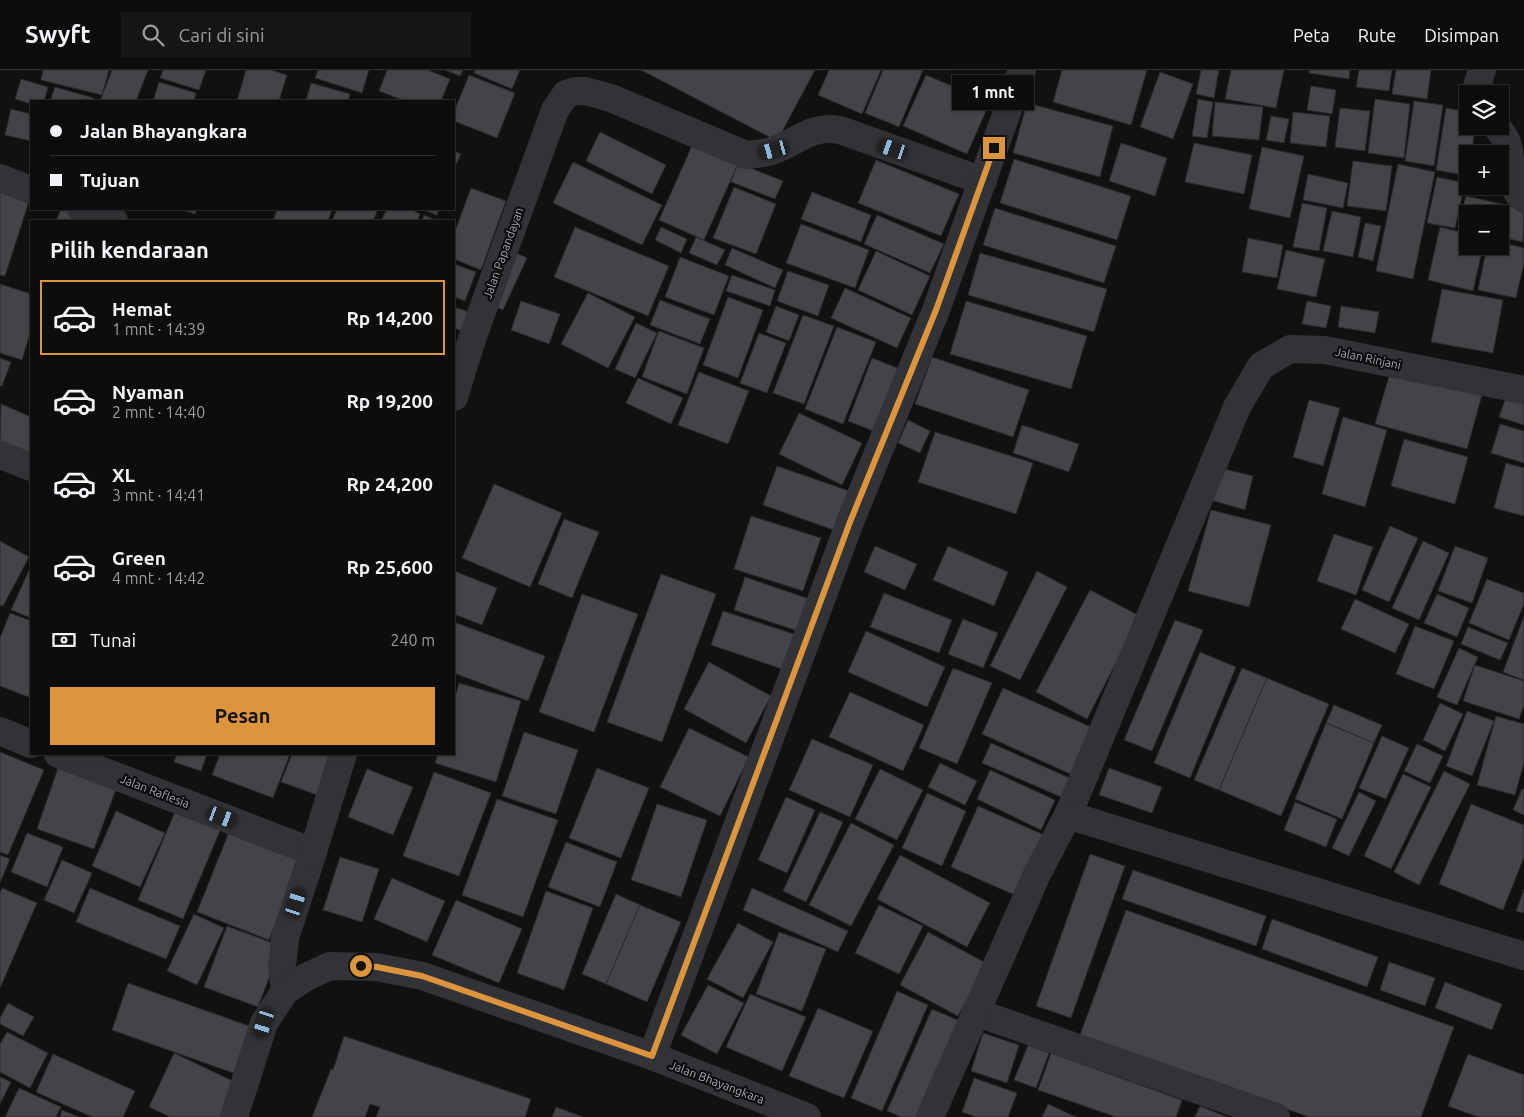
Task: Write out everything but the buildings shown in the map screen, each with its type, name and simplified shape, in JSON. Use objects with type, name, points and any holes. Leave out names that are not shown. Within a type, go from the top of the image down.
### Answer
[{"type":"street","points":[[652,1056],[850,522],[936,310],[1022,70]]},
{"type":"street","points":[[1478,85],[1482,70]]},
{"type":"street","name":"Jalan Papandayan","points":[[455,389],[463,336],[555,110],[566,94],[585,92],[611,98],[746,155],[774,150],[815,130],[827,128],[840,130],[983,180]]},
{"type":"street","points":[[1504,135],[1508,144],[1515,188],[1521,198],[1524,199]]},
{"type":"street","points":[[0,178],[30,190]]},
{"type":"street","points":[[84,210],[111,220]]},
{"type":"street","name":"Jalan Rinjani","points":[[930,1117],[1037,874],[1068,815],[1237,407],[1261,366],[1290,349],[1325,350],[1524,390]]},
{"type":"street","points":[[0,455],[30,467]]},
{"type":"street","points":[[0,731],[30,744]]},
{"type":"street","name":"Jalan Raflesia","points":[[61,755],[313,852]]},
{"type":"street","points":[[234,1117],[264,1023],[286,991],[282,967],[285,938],[342,755]]},
{"type":"street","points":[[1068,815],[1524,956]]},
{"type":"street","name":"Jalan Bhayangkara","points":[[286,991],[306,977],[330,966],[377,967],[422,976],[652,1056],[807,1117]]},
{"type":"street","points":[[975,1012],[1276,1117]]},
{"type":"route","points":[[361,966],[377,967],[422,976],[652,1056],[850,522],[936,310],[994,148]]}]
